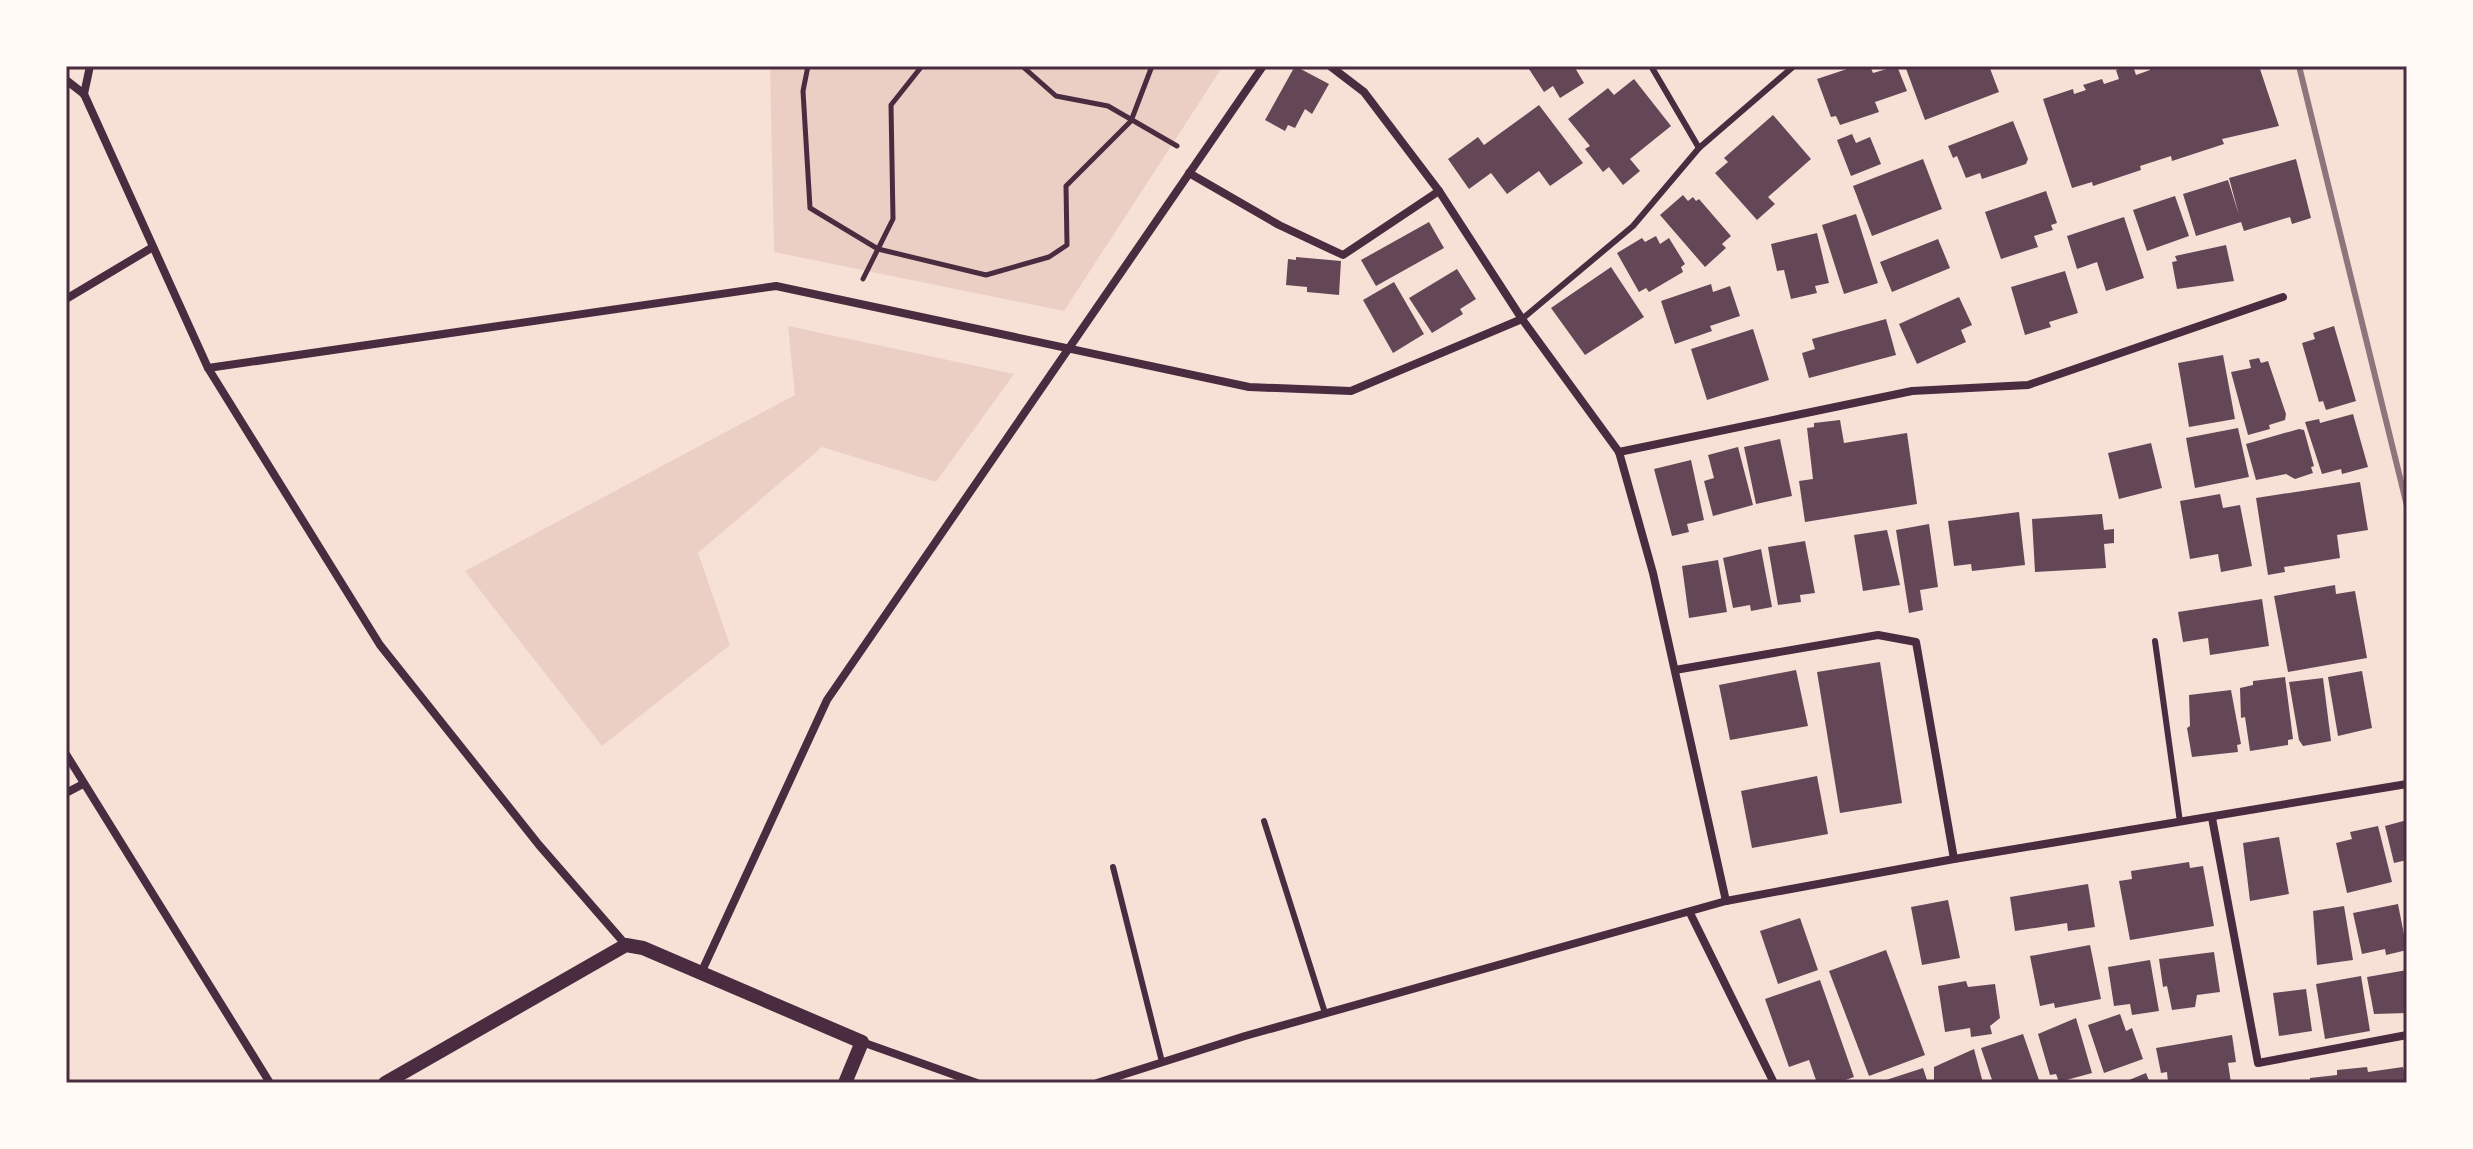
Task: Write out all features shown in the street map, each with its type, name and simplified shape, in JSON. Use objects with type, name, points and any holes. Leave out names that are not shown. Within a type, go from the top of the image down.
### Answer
[{"type":"street","points":[[84,94],[90,66]]},
{"type":"street","points":[[701,973],[827,700],[1263,66]]},
{"type":"street","points":[[1330,66],[1364,92],[1439,191],[1522,319],[1619,452],[1653,573],[1726,901]]},
{"type":"street","points":[[66,80],[84,94],[208,368],[380,645],[539,845],[626,945],[643,948],[862,1042],[977,1083]]},
{"type":"street","points":[[1189,173],[1279,225],[1343,255],[1439,191]]},
{"type":"street","points":[[66,299],[153,247]]},
{"type":"street","points":[[208,368],[776,286],[1249,387],[1351,391],[1522,319]]},
{"type":"street","points":[[1619,452],[1912,391],[2028,385],[2283,297]]},
{"type":"street","points":[[1675,670],[1878,635],[1916,642],[1954,859]]},
{"type":"street","points":[[66,754],[270,1083]]},
{"type":"street","points":[[66,793],[83,784]]},
{"type":"street","points":[[1097,1083],[1325,1013],[1726,901],[1954,859],[2407,784]]},
{"type":"street","points":[[2212,818],[2258,1063],[2407,1035]]},
{"type":"street","points":[[1690,913],[1774,1083]]},
{"type":"street","points":[[385,1083],[626,945]]},
{"type":"street","points":[[845,1083],[862,1042]]},
{"type":"lane","points":[[1651,66],[1699,148]]},
{"type":"lane","points":[[1522,319],[1633,226],[1699,148],[1794,66]]},
{"type":"lane","points":[[2155,641],[2180,822]]},
{"type":"lane","points":[[1264,821],[1325,1013]]},
{"type":"lane","points":[[1113,867],[1162,1062]]},
{"type":"path","points":[[808,66],[803,91],[810,208],[878,249],[986,275],[1049,257],[1067,245],[1066,186],[1131,121],[1152,66]]},
{"type":"path","points":[[851,303],[893,219],[891,105],[922,66]]},
{"type":"path","points":[[1022,66],[1056,96],[1108,106],[1199,159]]},
{"type":"shaded area","points":[[770,66],[1223,66],[1064,311],[774,252]]},
{"type":"shaded area","points":[[788,326],[1014,374],[936,482],[822,447],[698,553],[730,645],[602,746],[465,571],[795,395]]},
{"type":"building","points":[[1295,66],[1329,84],[1312,114],[1305,109],[1295,128],[1288,125],[1285,131],[1265,120]]},
{"type":"building","points":[[1527,66],[1574,66],[1584,83],[1560,98],[1553,86],[1544,92]]},
{"type":"building","points":[[1856,66],[1870,66],[1873,73],[1897,66],[1907,91],[1875,102],[1879,112],[1840,125],[1836,116],[1831,117],[1817,79]]},
{"type":"building","points":[[1905,66],[1989,66],[1999,92],[1925,120]]},
{"type":"building","points":[[2133,66],[2136,75],[2150,70],[2149,66],[2259,66],[2279,126],[2222,139],[2224,144],[2172,161],[2171,156],[2093,186],[2092,182],[2072,188],[2043,99],[2073,89],[2074,94],[2086,90],[2083,85],[2102,79],[2104,84],[2119,79],[2116,70]]},
{"type":"building","points":[[1634,79],[1671,126],[1630,159],[1640,171],[1623,185],[1609,167],[1603,172],[1585,149],[1590,146],[1568,119],[1608,88],[1614,95]]},
{"type":"building","points":[[1539,105],[1583,163],[1550,186],[1539,171],[1507,194],[1491,173],[1469,189],[1448,159],[1478,137],[1484,145]]},
{"type":"building","points":[[1773,115],[1811,159],[1768,197],[1775,204],[1757,220],[1715,173],[1728,162],[1724,158]]},
{"type":"building","points":[[2013,121],[2028,159],[2026,164],[1982,179],[1980,173],[1966,178],[1957,156],[1953,158],[1948,146]]},
{"type":"building","points":[[1852,134],[1856,143],[1870,137],[1881,164],[1851,176],[1837,140]]},
{"type":"building","points":[[1923,159],[1942,209],[1872,236],[1853,186]]},
{"type":"building","points":[[2296,159],[2311,218],[2292,224],[2290,217],[2244,231],[2241,222],[2196,236],[2183,194],[2228,180],[2239,215],[2229,178]]},
{"type":"building","points":[[2046,191],[2057,223],[2051,225],[2053,230],[2034,236],[2038,247],[2001,259],[1985,212]]},
{"type":"building","points":[[1683,195],[1688,201],[1693,197],[1696,201],[1699,199],[1731,236],[1722,244],[1726,248],[1705,267],[1660,215]]},
{"type":"building","points":[[2175,196],[2189,236],[2147,251],[2133,210]]},
{"type":"building","points":[[1856,214],[1878,283],[1844,294],[1822,225]]},
{"type":"building","points":[[2124,217],[2144,278],[2106,291],[2097,262],[2077,269],[2067,236]]},
{"type":"building","points":[[1429,222],[1444,248],[1376,286],[1361,260]]},
{"type":"building","points":[[1817,233],[1829,283],[1815,286],[1817,293],[1791,299],[1784,270],[1777,271],[1771,244]]},
{"type":"building","points":[[1656,236],[1660,244],[1669,238],[1685,264],[1681,267],[1683,272],[1649,292],[1646,288],[1639,292],[1617,253],[1642,238],[1645,242]]},
{"type":"building","points":[[1938,239],[1950,268],[1892,292],[1880,262]]},
{"type":"building","points":[[2226,245],[2234,281],[2177,289],[2172,262],[2177,261],[2175,256]]},
{"type":"building","points":[[1296,257],[1341,261],[1339,295],[1307,292],[1307,287],[1286,285],[1288,259],[1296,260]]},
{"type":"building","points":[[1611,267],[1644,317],[1585,355],[1551,308]]},
{"type":"building","points":[[1457,269],[1476,299],[1460,309],[1463,314],[1432,333],[1409,298]]},
{"type":"building","points":[[2065,271],[2078,313],[2049,322],[2051,327],[2025,335],[2011,287]]},
{"type":"building","points":[[1394,282],[1424,334],[1393,353],[1363,300]]},
{"type":"building","points":[[1711,284],[1713,292],[1730,286],[1740,316],[1710,326],[1712,331],[1675,344],[1661,301]]},
{"type":"building","points":[[1959,297],[1972,325],[1961,330],[1966,342],[1917,364],[1899,324]]},
{"type":"building","points":[[1886,319],[1896,355],[1809,378],[1802,353],[1815,349],[1812,339]]},
{"type":"building","points":[[2334,326],[2356,401],[2326,410],[2323,401],[2319,402],[2302,343],[2315,339],[2313,333]]},
{"type":"building","points":[[1753,329],[1769,380],[1707,400],[1691,349]]},
{"type":"building","points":[[2223,355],[2235,419],[2189,427],[2178,363]]},
{"type":"building","points":[[2259,358],[2261,363],[2268,361],[2286,414],[2285,420],[2269,425],[2270,429],[2248,435],[2231,372],[2251,368],[2249,360]]},
{"type":"building","points":[[2353,414],[2368,467],[2342,474],[2341,469],[2322,474],[2305,422],[2319,419],[2320,423]]},
{"type":"building","points":[[1840,420],[1844,443],[1907,433],[1917,504],[1805,522],[1799,481],[1813,479],[1807,428],[1814,427],[1814,423]]},
{"type":"building","points":[[2238,428],[2249,477],[2195,488],[2186,438]]},
{"type":"building","points":[[2304,430],[2314,466],[2311,467],[2313,473],[2295,479],[2286,474],[2256,480],[2246,444]]},
{"type":"building","points":[[1780,439],[1792,496],[1756,504],[1744,447]]},
{"type":"building","points":[[2151,443],[2162,488],[2119,499],[2108,453]]},
{"type":"building","points":[[1738,447],[1753,505],[1713,516],[1704,481],[1714,478],[1708,455]]},
{"type":"building","points":[[1691,460],[1704,520],[1687,524],[1689,532],[1672,536],[1654,469]]},
{"type":"building","points":[[2360,482],[2368,530],[2337,535],[2340,558],[2284,567],[2285,572],[2268,575],[2256,498]]},
{"type":"building","points":[[2220,494],[2223,508],[2240,505],[2252,566],[2221,572],[2218,554],[2190,559],[2180,501]]},
{"type":"building","points":[[2019,512],[2025,565],[1972,571],[1971,564],[1954,566],[1948,521]]},
{"type":"building","points":[[2102,514],[2104,530],[2114,529],[2114,543],[2104,544],[2106,568],[2035,572],[2032,519]]},
{"type":"building","points":[[1929,524],[1938,587],[1920,590],[1923,610],[1909,613],[1896,530]]},
{"type":"building","points":[[1887,530],[1900,585],[1863,591],[1854,535]]},
{"type":"building","points":[[1805,541],[1815,593],[1800,595],[1801,602],[1778,605],[1768,547]]},
{"type":"building","points":[[1761,549],[1772,607],[1751,611],[1750,605],[1733,608],[1723,558]]},
{"type":"building","points":[[1718,560],[1727,612],[1689,618],[1682,566]]},
{"type":"building","points":[[2335,585],[2336,594],[2355,591],[2367,658],[2288,672],[2274,596]]},
{"type":"building","points":[[2262,599],[2269,646],[2210,655],[2208,638],[2183,642],[2178,612]]},
{"type":"building","points":[[1880,662],[1902,803],[1840,813],[1817,672]]},
{"type":"building","points":[[1796,670],[1808,726],[1730,740],[1719,685]]},
{"type":"building","points":[[2362,671],[2372,728],[2338,736],[2328,677]]},
{"type":"building","points":[[2285,677],[2293,739],[2288,740],[2288,745],[2250,751],[2245,717],[2241,718],[2240,688],[2253,685],[2253,681]]},
{"type":"building","points":[[2323,678],[2331,741],[2303,746],[2299,740],[2289,682]]},
{"type":"building","points":[[2231,690],[2241,744],[2237,745],[2238,752],[2192,757],[2187,728],[2190,726],[2189,695]]},
{"type":"building","points":[[1817,776],[1828,834],[1752,848],[1741,791]]},
{"type":"building","points":[[2407,820],[2407,860],[2394,863],[2385,826]]},
{"type":"building","points":[[2378,826],[2392,882],[2347,893],[2336,843],[2352,839],[2350,832]]},
{"type":"building","points":[[2279,837],[2289,894],[2250,901],[2243,843]]},
{"type":"building","points":[[2189,862],[2190,868],[2203,866],[2214,926],[2130,940],[2119,881],[2132,879],[2131,871]]},
{"type":"building","points":[[2088,884],[2095,927],[2068,931],[2067,923],[2015,931],[2010,897]]},
{"type":"building","points":[[1948,900],[1960,958],[1922,965],[1911,907]]},
{"type":"building","points":[[2398,904],[2407,950],[2386,955],[2385,949],[2362,954],[2353,913]]},
{"type":"building","points":[[2344,906],[2353,960],[2317,965],[2313,911]]},
{"type":"building","points":[[1800,918],[1818,970],[1778,984],[1760,931]]},
{"type":"building","points":[[2090,945],[2101,999],[2055,1008],[2054,1003],[2040,1006],[2030,956]]},
{"type":"building","points":[[1886,950],[1925,1055],[1869,1076],[1829,971]]},
{"type":"building","points":[[2214,952],[2220,992],[2197,995],[2195,1007],[2172,1010],[2167,986],[2163,987],[2159,959]]},
{"type":"building","points":[[2150,960],[2159,1011],[2132,1015],[2130,1004],[2114,1006],[2108,967]]},
{"type":"building","points":[[2407,970],[2407,1013],[2374,1014],[2367,977]]},
{"type":"building","points":[[2361,976],[2370,1031],[2325,1039],[2316,984]]},
{"type":"building","points":[[1820,980],[1854,1077],[1837,1083],[1817,1083],[1809,1060],[1789,1067],[1765,999]]},
{"type":"building","points":[[1966,981],[1968,987],[1995,984],[2000,1018],[1990,1026],[1992,1034],[1971,1037],[1970,1028],[1945,1032],[1938,986]]},
{"type":"building","points":[[2306,989],[2312,1031],[2279,1036],[2273,993]]},
{"type":"building","points":[[2120,1014],[2126,1031],[2132,1028],[2143,1059],[2104,1073],[2088,1025]]},
{"type":"building","points":[[2076,1018],[2092,1073],[2059,1082],[2056,1074],[2050,1075],[2038,1034]]},
{"type":"building","points":[[2023,1034],[2040,1083],[1993,1083],[1981,1048]]},
{"type":"building","points":[[2232,1035],[2236,1062],[2228,1063],[2231,1083],[2168,1083],[2167,1072],[2161,1073],[2156,1048]]},
{"type":"building","points":[[1974,1049],[1983,1083],[1934,1083],[1934,1067]]},
{"type":"building","points":[[2367,1067],[2368,1072],[2403,1067],[2407,1083],[2310,1083],[2310,1078],[2337,1075],[2337,1070]]},
{"type":"building","points":[[1923,1068],[1928,1083],[1880,1083],[1880,1082]]},
{"type":"building","points":[[2146,1073],[2150,1083],[2122,1083]]},
{"type":"railway","points":[[2299,66],[2407,506]]}]
